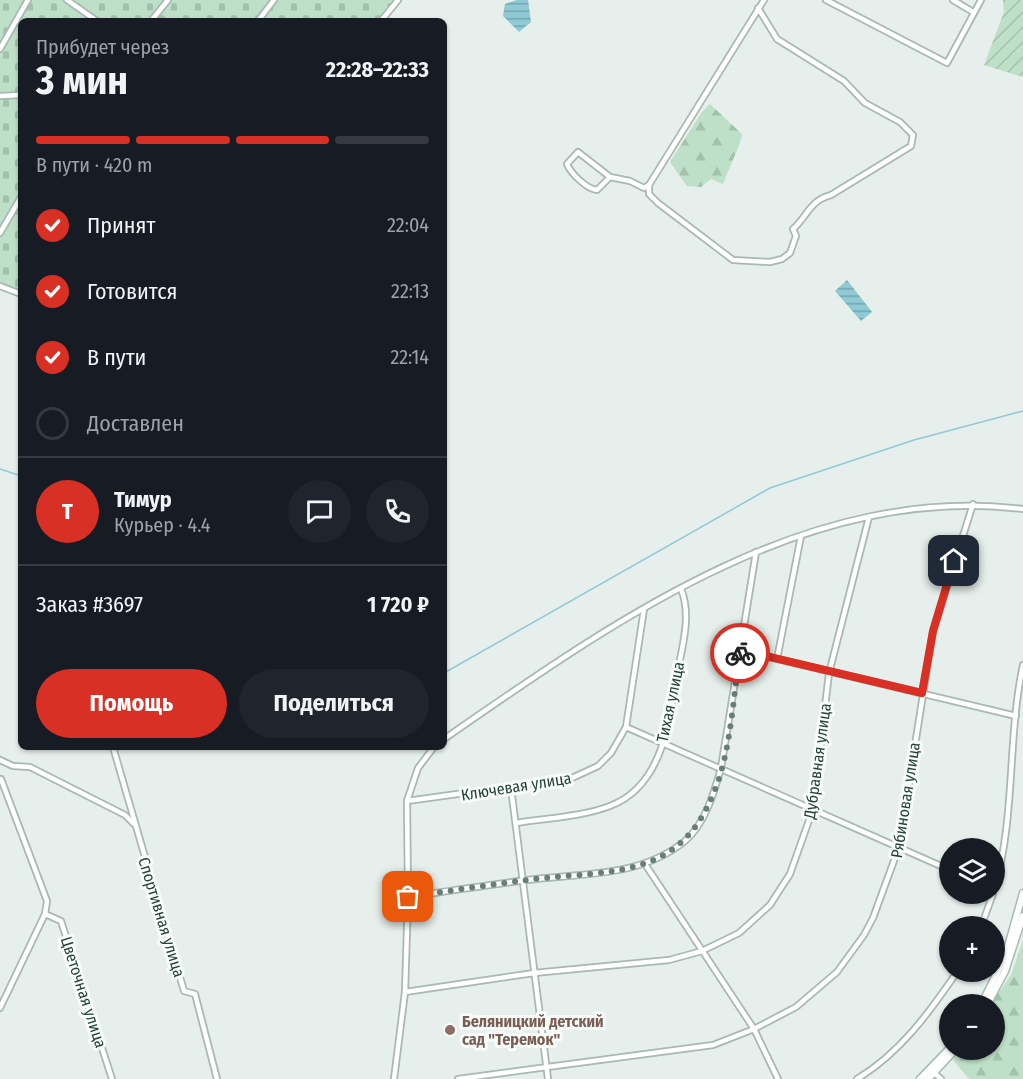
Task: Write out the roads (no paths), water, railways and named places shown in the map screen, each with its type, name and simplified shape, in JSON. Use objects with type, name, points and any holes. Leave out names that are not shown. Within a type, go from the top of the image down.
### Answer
[{"type":"main road","points":[[986,994],[1005,957],[1023,893]]},
{"type":"main road","points":[[993,994],[1005,971],[1023,916]]},
{"type":"main road","points":[[928,1079],[941,1060]]},
{"type":"main road","points":[[920,1079],[944,1060]]},
{"type":"street","points":[[0,49],[28,0]]},
{"type":"street","points":[[153,18],[168,0]]},
{"type":"street","points":[[260,18],[274,0]]},
{"type":"street","points":[[383,18],[398,0]]},
{"type":"street","points":[[610,177],[597,190],[592,190],[570,170],[567,164],[578,152],[610,177],[630,181],[644,189],[649,185],[764,0]]},
{"type":"street","points":[[826,0],[947,63],[981,0]]},
{"type":"street","points":[[953,0],[973,12]]},
{"type":"street","points":[[70,1],[93,18]]},
{"type":"street","points":[[649,185],[649,194],[658,203],[733,260],[770,262],[782,259],[795,244],[796,236],[793,229],[806,210],[822,197],[831,195],[902,153],[914,141],[913,135],[900,122],[865,103],[844,81],[777,39],[758,8]]},
{"type":"street","points":[[0,96],[18,95]]},
{"type":"street","points":[[0,233],[18,201]]},
{"type":"street","points":[[0,286],[18,293]]},
{"type":"street","points":[[447,737],[560,661],[644,609],[739,558],[801,536],[869,517],[973,504],[1023,509]]},
{"type":"street","name":"Рябиновая улица","points":[[458,1079],[713,1045],[754,1029],[796,1007],[837,972],[864,935],[883,897],[899,848],[933,631],[973,504]]},
{"type":"street","name":"Дубравная улица","points":[[405,992],[534,973],[669,960],[702,951],[739,933],[777,896],[795,861],[813,809],[829,673],[869,517]]},
{"type":"street","points":[[777,659],[801,536]]},
{"type":"street","points":[[408,897],[523,880],[610,872],[645,864],[686,840],[700,823],[715,791],[722,768],[756,552]]},
{"type":"street","name":"Тихая улица","points":[[516,823],[593,811],[619,802],[648,776],[669,724],[683,641],[686,601],[681,589]]},
{"type":"street","name":"Ключевая улица","points":[[408,801],[511,788],[572,777],[592,770],[611,753],[626,727],[644,609]]},
{"type":"street","points":[[740,650],[1016,716]]},
{"type":"street","points":[[1005,843],[1009,825],[1016,716],[1023,665]]},
{"type":"street","points":[[626,727],[939,865]]},
{"type":"street","name":"Спортивная улица","points":[[114,750],[184,991],[195,994],[217,1079]]},
{"type":"street","points":[[394,1079],[405,992],[408,801],[418,768],[432,750]]},
{"type":"street","points":[[0,760],[13,766],[30,767],[124,815],[134,824]]},
{"type":"street","points":[[0,778],[48,901],[45,914],[0,1008]]},
{"type":"street","points":[[511,788],[548,1079]]},
{"type":"street","points":[[645,864],[754,1029],[778,1079]]},
{"type":"street","name":"Цветочная улица","points":[[45,914],[60,921],[112,1079]]},
{"type":"street","points":[[857,1079],[892,1052],[916,1028],[950,982]]},
{"type":"street","points":[[932,1071],[941,1079]]},
{"type":"water","points":[[517,0],[528,0],[531,22],[519,32],[503,16],[505,4]]},
{"type":"water","points":[[847,280],[872,312],[861,321],[835,291]]},
{"type":"waterway","points":[[447,671],[770,488],[914,440],[1023,411]]},
{"type":"waterway","points":[[0,469],[18,475]]},
{"type":"place","name":"Беляницкий детский сад \"Теремок\"","points":[[450,1030]]}]
